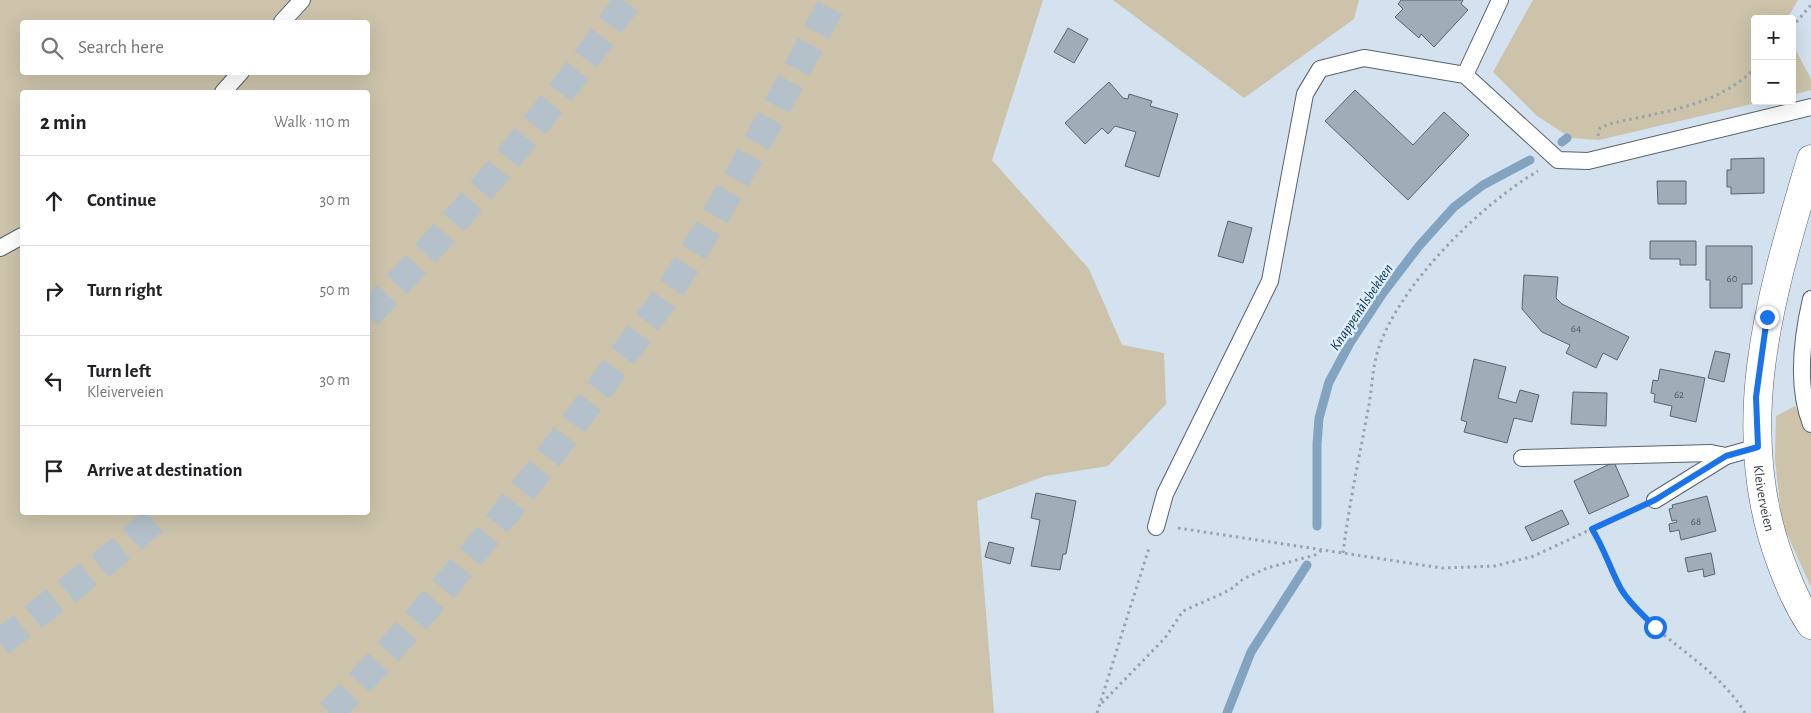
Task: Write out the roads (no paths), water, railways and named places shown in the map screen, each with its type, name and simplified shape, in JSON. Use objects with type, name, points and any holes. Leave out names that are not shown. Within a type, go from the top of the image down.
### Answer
[{"type":"street","name":"Kleiverveien","points":[[1811,159],[1767,317],[1756,397],[1762,488],[1771,535],[1797,604],[1811,625]]},
{"type":"lane","points":[[284,20],[302,0]]},
{"type":"lane","points":[[1465,75],[1500,0]]},
{"type":"lane","points":[[1156,527],[1165,494],[1270,281],[1305,94],[1320,69],[1364,58],[1465,75],[1558,160],[1588,161],[1811,107]]},
{"type":"lane","points":[[225,90],[238,75]]},
{"type":"lane","points":[[0,248],[20,237]]},
{"type":"lane","points":[[1811,299],[1804,341],[1803,370],[1804,394],[1811,424]]},
{"type":"lane","points":[[1655,500],[1726,456],[1758,447]]},
{"type":"lane","points":[[1522,458],[1711,453],[1726,456]]},
{"type":"waterway","name":"Knappenålsbekken","points":[[1562,142],[1567,138]]},
{"type":"waterway","name":"Knappenålsbekken","points":[[1317,526],[1317,444],[1319,418],[1329,382],[1350,343],[1383,293],[1419,246],[1454,207],[1483,185],[1530,160]]},
{"type":"waterway","name":"Knappenålsbekken","points":[[1227,713],[1251,652],[1307,565]]},
{"type":"tunnel","points":[[370,313],[471,202],[537,123],[599,42],[628,0]]},
{"type":"tunnel","points":[[330,713],[405,632],[477,549],[578,418],[659,306],[737,179],[834,0]]},
{"type":"tunnel","points":[[0,643],[125,546],[160,515]]}]
